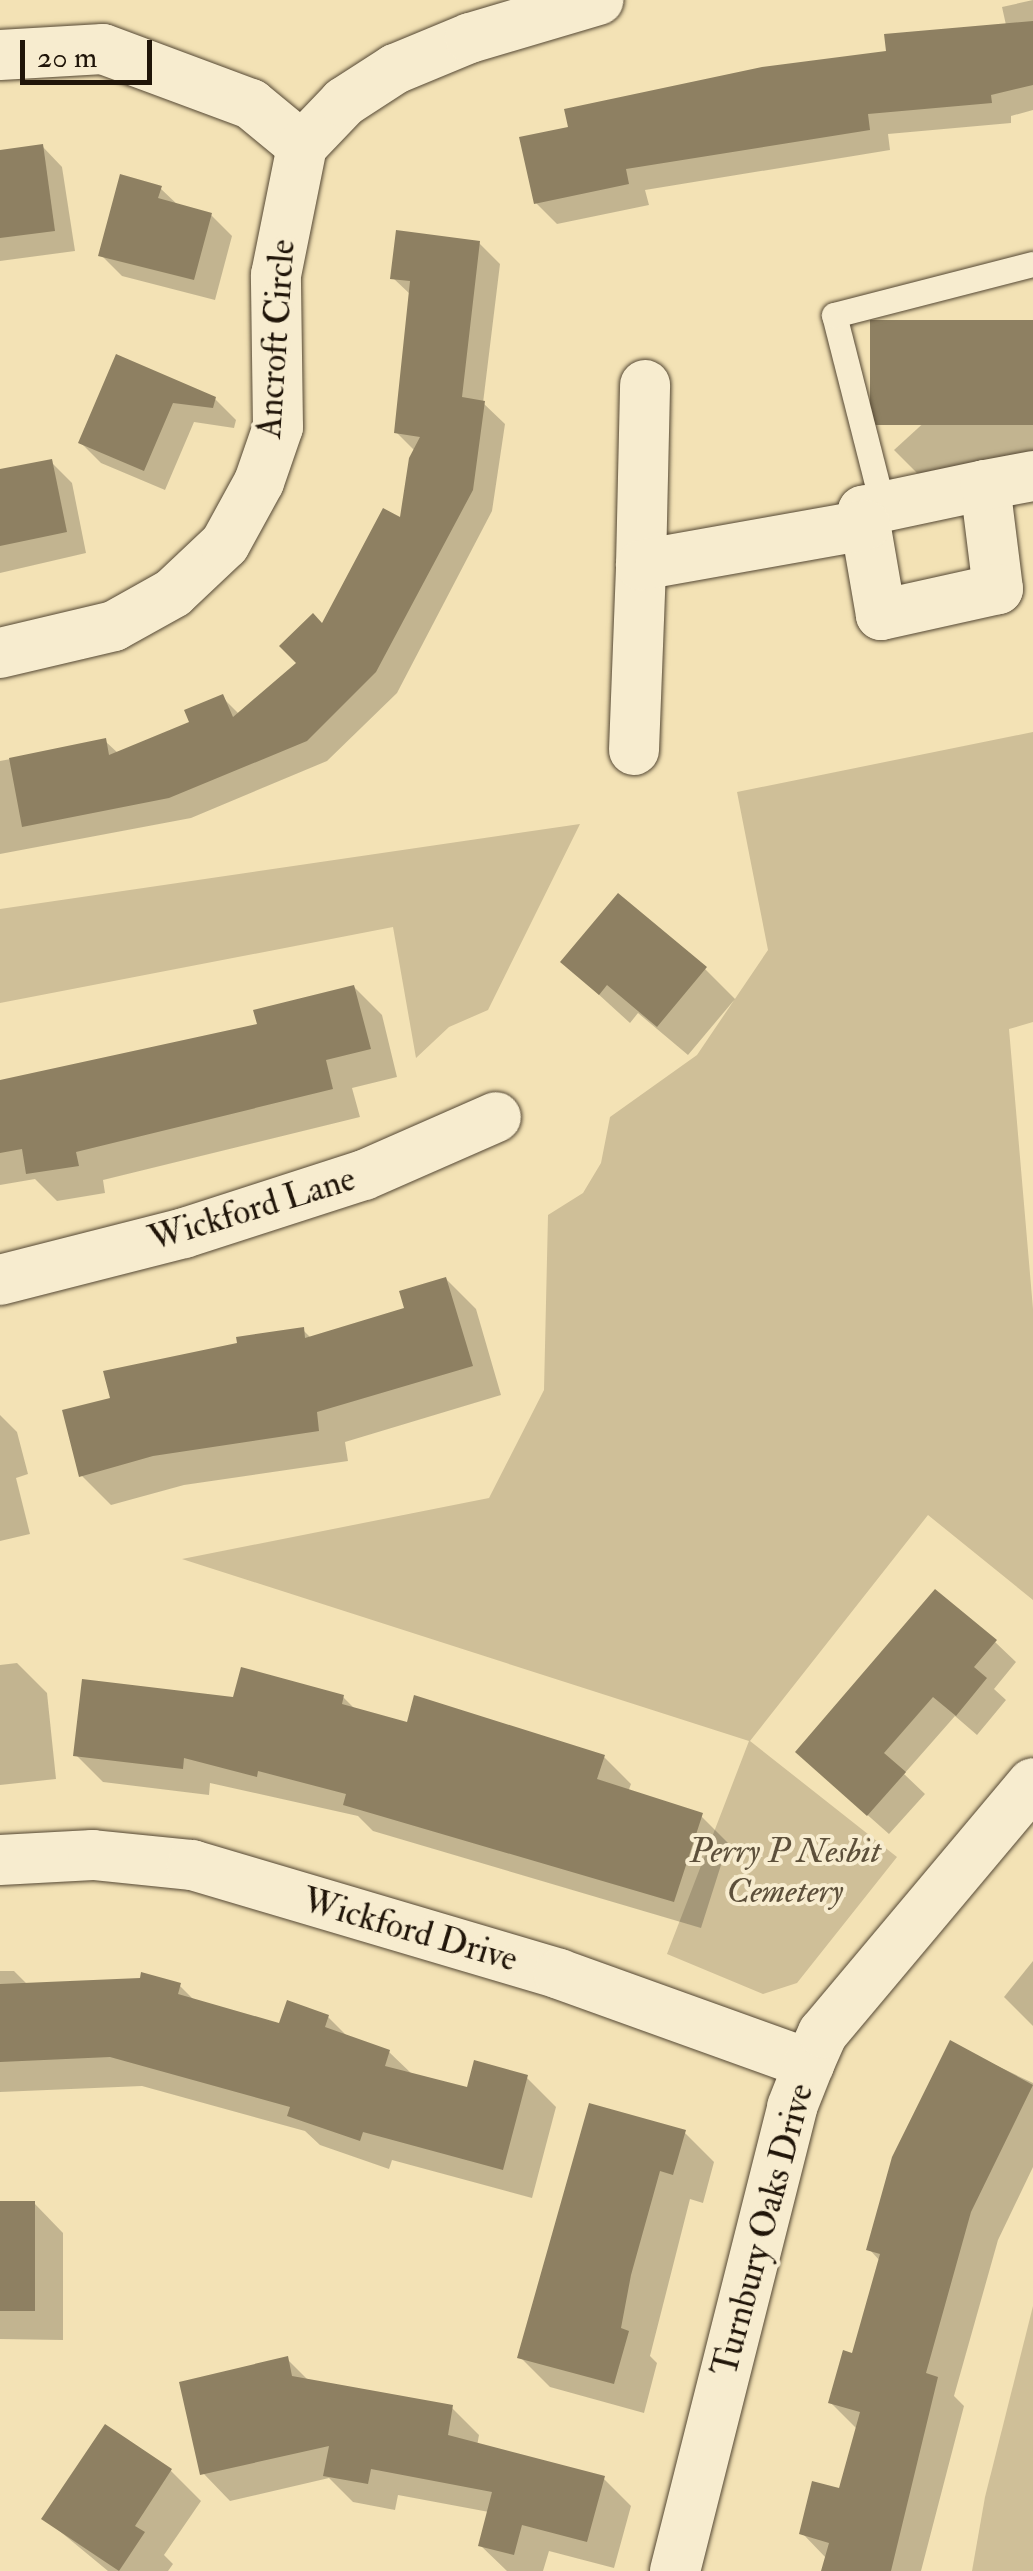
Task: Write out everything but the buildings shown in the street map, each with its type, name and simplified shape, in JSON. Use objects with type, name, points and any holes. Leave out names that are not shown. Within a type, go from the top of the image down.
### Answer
[{"type":"street","points":[[0,55],[102,49],[252,104],[302,146],[344,102],[395,68],[598,0]]},
{"type":"street","name":"Ancroft Circle","points":[[0,653],[114,626],[172,593],[225,544],[259,482],[278,427],[276,276],[302,146]]},
{"type":"street","points":[[634,750],[645,385]]},
{"type":"street","points":[[642,565],[874,516],[1033,476]]},
{"type":"street","points":[[874,516],[881,615],[998,589],[985,485]]},
{"type":"street","name":"Wickford Lane","points":[[0,1280],[184,1233],[364,1175],[496,1118]]},
{"type":"street","name":"Turnbury Oaks Drive","points":[[674,2571],[792,2108],[823,2033],[1033,1783]]},
{"type":"street","name":"Wickford Drive","points":[[0,1860],[93,1855],[192,1866],[558,1974],[809,2064]]},
{"type":"lane","points":[[874,516],[834,315],[1033,264]]},
{"type":"green space","name":"Perry P Nesbit Cemetery","points":[[1033,732],[1033,1022],[1009,1029],[1033,1309],[1033,1600],[928,1515],[750,1741],[897,1857],[797,1983],[763,1994],[667,1954],[749,1741],[182,1559],[489,1498],[544,1390],[548,1215],[583,1193],[601,1163],[610,1117],[697,1055],[768,950],[737,792]]},
{"type":"green space","points":[[580,824],[488,1010],[449,1027],[416,1058],[393,927],[0,1003],[0,909]]},
{"type":"green space","points":[[1033,2306],[1033,2571],[972,2571],[985,2497]]}]
